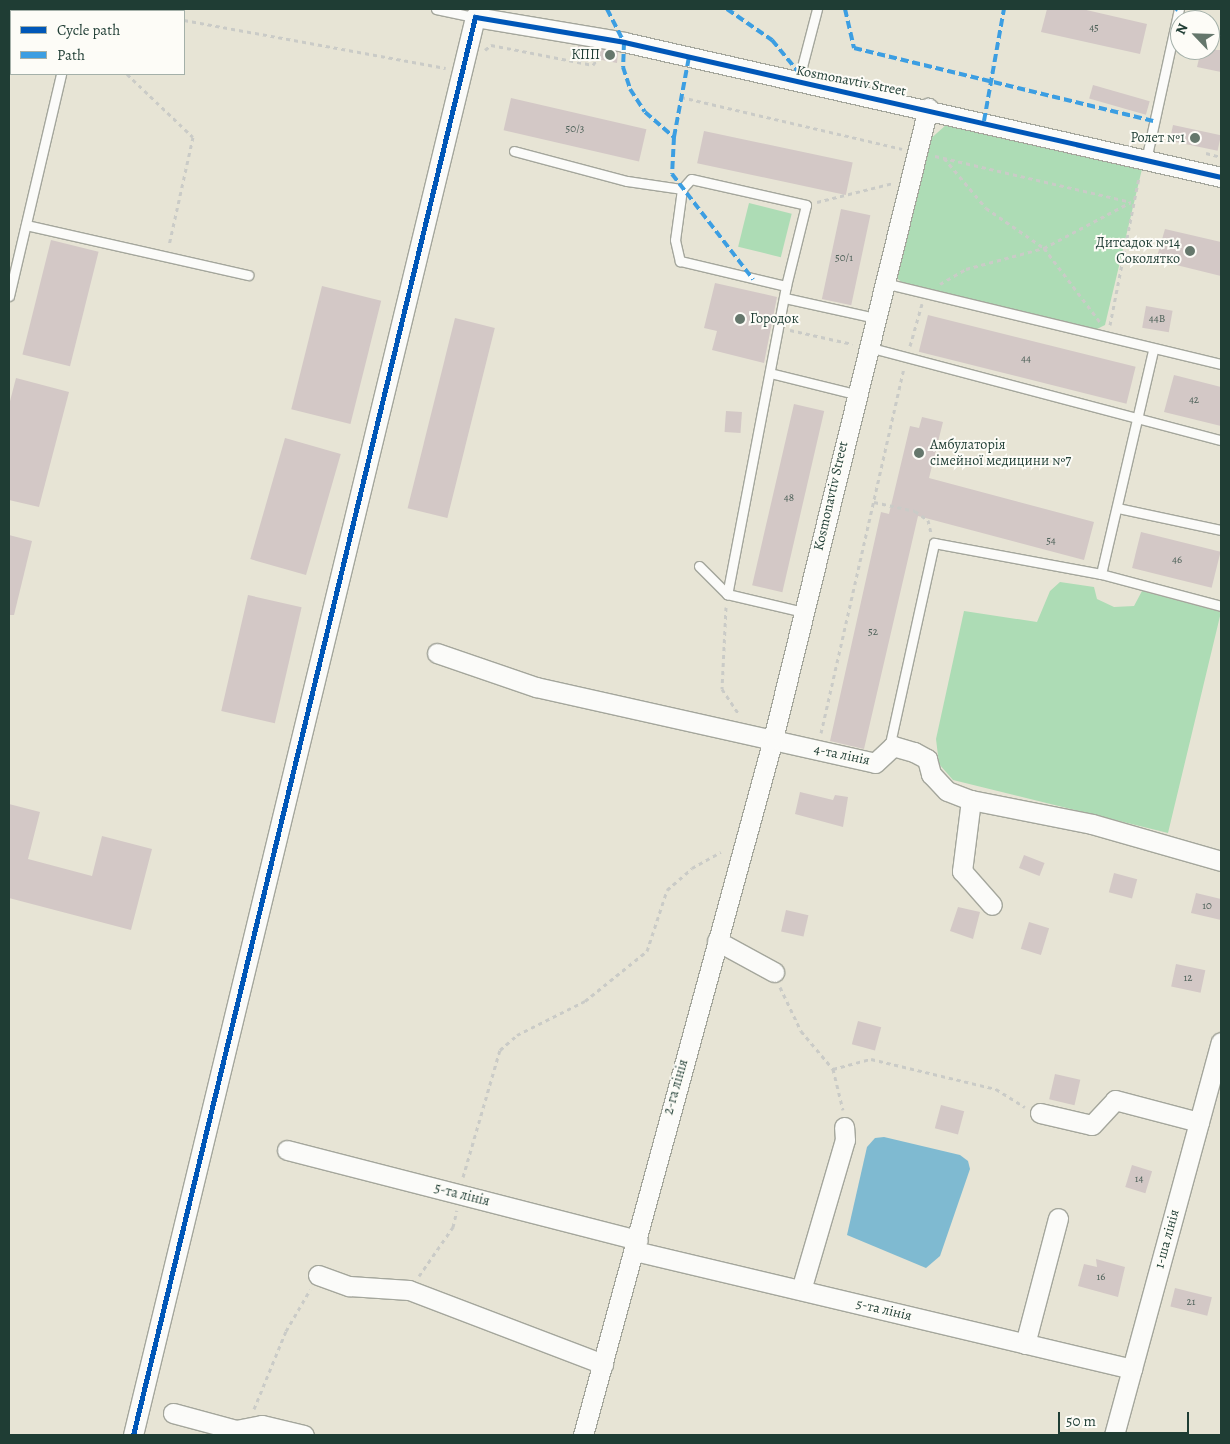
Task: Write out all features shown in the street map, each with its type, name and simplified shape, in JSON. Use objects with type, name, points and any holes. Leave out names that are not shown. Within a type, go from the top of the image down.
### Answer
[{"type":"street","points":[[133,1435],[475,18]]},
{"type":"street","name":"Kosmonavtiv Street","points":[[475,18],[624,42],[798,82],[928,108],[1221,177]]},
{"type":"street","name":"Kosmonavtiv Street","points":[[773,739],[855,394],[928,108]]},
{"type":"street","name":"4-та лінія","points":[[437,653],[536,688],[752,734],[875,763],[889,748],[914,752],[927,759],[931,774],[947,790],[971,800],[1092,824],[1221,861]]},
{"type":"street","name":"2-га лінія","points":[[583,1435],[773,739]]},
{"type":"street","points":[[971,800],[962,872],[992,905]]},
{"type":"street","points":[[717,941],[774,972]]},
{"type":"street","name":"1-ша лінія","points":[[1114,1435],[1221,1042]]},
{"type":"street","points":[[1040,1113],[1092,1124],[1114,1100],[1199,1122]]},
{"type":"street","points":[[801,1290],[845,1140],[844,1127]]},
{"type":"street","name":"5-та лінія","points":[[287,1150],[460,1194],[801,1290],[1132,1369]]},
{"type":"street","points":[[1025,1344],[1058,1218]]},
{"type":"street","points":[[323,1277],[349,1286],[409,1290],[603,1364]]},
{"type":"street","points":[[173,1413],[236,1430],[262,1425],[304,1435]]},
{"type":"lane","points":[[436,9],[475,18]]},
{"type":"lane","points":[[798,82],[817,9]]},
{"type":"lane","points":[[1146,160],[1179,9]]},
{"type":"lane","points":[[9,296],[61,75]]},
{"type":"lane","points":[[514,152],[627,181],[682,189]]},
{"type":"lane","points":[[727,594],[770,373],[781,328],[786,286],[806,205],[691,179],[682,189],[675,240],[680,261],[786,286]]},
{"type":"lane","points":[[26,224],[248,276]]},
{"type":"lane","points":[[884,283],[1108,335],[1153,350],[1221,364]]},
{"type":"lane","points":[[785,298],[874,318]]},
{"type":"lane","points":[[868,347],[1138,421],[1221,440]]},
{"type":"lane","points":[[1101,574],[1118,508],[1153,350]]},
{"type":"lane","points":[[770,373],[855,394]]},
{"type":"lane","points":[[1118,508],[1221,530]]},
{"type":"lane","points":[[889,748],[934,543],[1101,574],[1221,606]]},
{"type":"lane","points":[[699,566],[727,594],[804,612]]},
{"type":"path","points":[[185,20],[462,71]]},
{"type":"path","points":[[482,58],[491,45],[593,65],[602,48]]},
{"type":"path","points":[[128,75],[193,137],[166,257]]},
{"type":"path","points":[[681,97],[1131,202]]},
{"type":"path","points":[[944,157],[986,208],[1044,248],[1108,335]]},
{"type":"path","points":[[806,205],[910,178]]},
{"type":"path","points":[[817,750],[906,357],[925,293],[966,269],[1044,248],[1131,202]]},
{"type":"path","points":[[1108,335],[1131,202]]},
{"type":"path","points":[[781,328],[868,347]]},
{"type":"path","points":[[874,502],[915,511],[928,520],[934,543]]},
{"type":"path","points":[[727,594],[722,689],[752,734]]},
{"type":"path","points":[[409,1290],[453,1227],[460,1194],[500,1050],[517,1035],[585,1001],[647,951],[667,890],[692,868],[721,852]]},
{"type":"path","points":[[774,972],[801,1031],[833,1069],[844,1127]]},
{"type":"path","points":[[833,1069],[871,1059],[996,1089],[1040,1113]]},
{"type":"path","points":[[247,1428],[286,1331],[306,1294],[323,1277]]},
{"type":"green space","points":[[946,125],[1142,169],[1105,325],[1097,329],[903,283],[895,277],[928,141]]},
{"type":"green space","points":[[749,203],[792,214],[781,257],[738,247]]},
{"type":"green space","points":[[1060,582],[1094,587],[1097,599],[1114,607],[1134,606],[1142,591],[1221,612],[1168,833],[953,780],[939,764],[936,739],[964,611],[1037,622],[1050,591]]},
{"type":"water","points":[[884,1137],[960,1155],[968,1161],[970,1169],[940,1256],[926,1268],[847,1235],[867,1147],[875,1138]]},
{"type":"building","points":[[1047,9],[1082,9],[1147,24],[1140,54],[1041,32]]},
{"type":"building","points":[[578,46],[618,52],[617,63],[577,55]]},
{"type":"building","points":[[1221,50],[1221,72],[1197,67],[1199,60],[1220,60]]},
{"type":"building","points":[[1093,85],[1150,101],[1146,115],[1089,98]]},
{"type":"building","points":[[511,98],[646,129],[639,161],[504,130]]},
{"type":"building","name":"Ролет №1","points":[[1173,125],[1221,135],[1218,151],[1170,141]]},
{"type":"building","points":[[704,131],[853,163],[846,195],[697,163]]},
{"type":"building","points":[[841,209],[870,215],[851,305],[822,299]]},
{"type":"building","name":"Дитсадок №14 Соколятко","points":[[1165,229],[1221,242],[1221,276],[1156,260]]},
{"type":"building","points":[[51,240],[99,252],[70,366],[22,354]]},
{"type":"building","name":"Городок","points":[[715,283],[777,297],[764,363],[712,350],[717,331],[704,328]]},
{"type":"building","points":[[322,286],[381,301],[350,424],[291,409]]},
{"type":"building","points":[[1146,306],[1173,311],[1169,332],[1142,328]]},
{"type":"building","points":[[928,315],[1136,367],[1126,404],[919,352]]},
{"type":"building","points":[[455,318],[495,328],[447,518],[408,508]]},
{"type":"building","points":[[1174,375],[1221,387],[1221,426],[1164,412]]},
{"type":"building","points":[[16,378],[69,392],[39,507],[9,500],[9,405]]},
{"type":"building","points":[[794,404],[824,411],[782,592],[752,585]]},
{"type":"building","points":[[726,411],[742,412],[740,433],[725,432]]},
{"type":"building","points":[[922,417],[943,422],[929,478],[1094,522],[1084,560],[918,516],[864,749],[830,741],[881,512],[889,514],[910,426],[919,428]]},
{"type":"building","points":[[285,438],[341,454],[306,575],[250,559]]},
{"type":"building","points":[[1141,532],[1221,552],[1212,588],[1132,568]]},
{"type":"building","points":[[9,535],[32,541],[14,615],[9,615]]},
{"type":"building","points":[[248,595],[302,607],[275,723],[221,711]]},
{"type":"building","points":[[800,792],[833,800],[835,795],[848,797],[843,827],[795,814]]},
{"type":"building","points":[[9,804],[40,812],[28,859],[92,876],[102,836],[152,849],[131,930],[9,898]]},
{"type":"building","points":[[1024,855],[1045,863],[1040,876],[1019,868]]},
{"type":"building","points":[[1114,873],[1137,879],[1132,899],[1109,892]]},
{"type":"building","points":[[1196,893],[1221,899],[1221,920],[1191,913]]},
{"type":"building","points":[[958,907],[980,912],[973,939],[950,931]]},
{"type":"building","points":[[786,910],[808,915],[803,937],[781,931]]},
{"type":"building","points":[[1029,922],[1049,928],[1041,955],[1021,949]]},
{"type":"building","points":[[1176,964],[1205,970],[1201,993],[1171,986]]},
{"type":"building","points":[[858,1021],[881,1027],[875,1050],[852,1044]]},
{"type":"building","points":[[1055,1074],[1080,1080],[1074,1105],[1049,1099]]},
{"type":"building","points":[[941,1105],[964,1111],[958,1134],[935,1128]]},
{"type":"building","points":[[1132,1165],[1152,1171],[1145,1193],[1125,1187]]},
{"type":"building","points":[[1096,1259],[1125,1267],[1118,1297],[1078,1286],[1084,1264],[1097,1267]]},
{"type":"building","points":[[1175,1288],[1212,1297],[1207,1316],[1170,1306]]},
{"type":"marked path","points":[[607,9],[624,42],[623,67],[630,89],[645,112],[674,137],[672,174],[753,279]]},
{"type":"marked path","points":[[727,9],[772,40],[800,74]]},
{"type":"marked path","points":[[845,9],[854,48],[1153,121]]},
{"type":"marked path","points":[[984,121],[1004,9]]},
{"type":"marked path","points":[[674,137],[689,57]]},
{"type":"cycle path","points":[[133,1435],[475,17],[624,42],[1221,177]]},
{"type":"place","name":"КПП","points":[[610,55]]},
{"type":"place","name":"Ролет №1","points":[[1195,138]]},
{"type":"place","name":"Дитсадок №14 Соколятко","points":[[1190,251]]},
{"type":"place","name":"Городок","points":[[740,319]]},
{"type":"place","name":"Амбулаторія сімейної медицини №7","points":[[919,453]]}]
